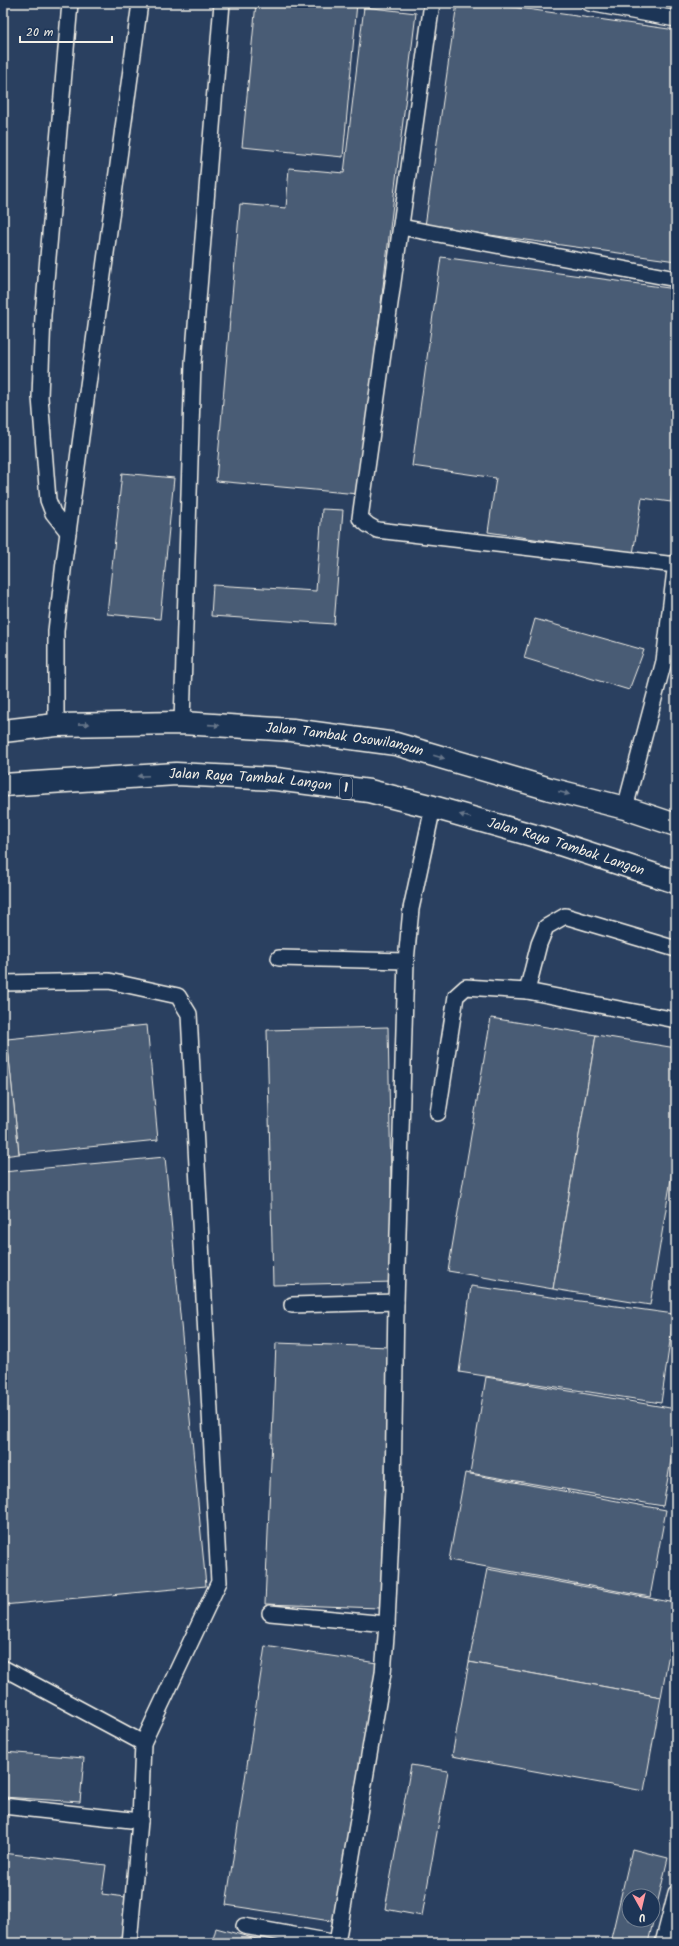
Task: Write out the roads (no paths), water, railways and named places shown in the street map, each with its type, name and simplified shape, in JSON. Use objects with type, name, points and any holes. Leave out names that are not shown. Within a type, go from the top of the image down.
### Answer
[{"type":"highway","name":"Jalan Tambak Osowilangun","points":[[3,731],[56,725],[182,723],[292,730],[396,744],[550,789],[624,808],[676,825]]},
{"type":"highway","name":"Jalan Raya Tambak Langon","points":[[3,786],[176,774],[276,779],[369,791],[433,807],[539,837],[676,882]]},
{"type":"lane","points":[[68,532],[53,513],[48,500],[40,397],[43,315],[70,3]]},
{"type":"lane","points":[[56,725],[56,631],[68,532],[140,3]]},
{"type":"lane","points":[[182,723],[193,363],[222,3]]},
{"type":"lane","points":[[432,3],[360,518],[368,525],[378,530],[676,565]]},
{"type":"lane","points":[[589,3],[676,19]]},
{"type":"lane","points":[[401,227],[676,279]]},
{"type":"lane","points":[[624,808],[664,662],[676,562]]},
{"type":"lane","points":[[244,1926],[337,1943],[383,1673],[387,1624],[393,1489],[396,1302],[406,961],[411,909],[433,807]]},
{"type":"lane","points":[[527,991],[539,944],[546,927],[565,916],[676,949]]},
{"type":"lane","points":[[279,958],[406,961]]},
{"type":"lane","points":[[3,983],[109,981],[178,996],[189,1014],[219,1582],[142,1743],[140,1821],[129,1943]]},
{"type":"lane","points":[[438,1113],[456,996],[466,987],[527,991],[676,1020]]},
{"type":"lane","points":[[292,1305],[396,1302]]},
{"type":"lane","points":[[270,1613],[387,1624]]},
{"type":"lane","points":[[3,1668],[142,1743]]},
{"type":"lane","points":[[3,1806],[140,1821]]},
{"type":"lane","points":[[663,1943],[676,1893]]}]
